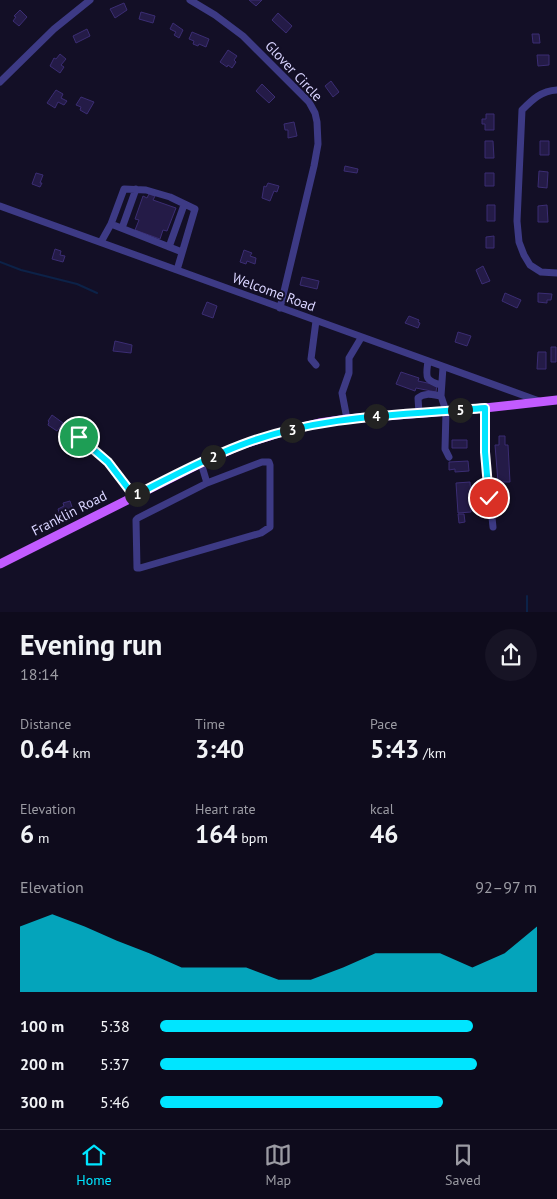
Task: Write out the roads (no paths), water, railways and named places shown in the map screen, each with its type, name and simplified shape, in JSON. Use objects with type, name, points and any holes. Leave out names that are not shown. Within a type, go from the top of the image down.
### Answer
[{"type":"main road","name":"Franklin Road","points":[[0,564],[201,463],[241,445],[279,433],[319,423],[347,419],[557,400]]},
{"type":"street","points":[[0,82],[54,29],[90,0]]},
{"type":"street","name":"Glover Circle","points":[[190,0],[215,15],[243,36],[297,89],[309,102],[315,113],[318,144],[280,308]]},
{"type":"street","points":[[557,90],[542,92],[522,110],[517,221],[519,242],[530,265],[542,272],[557,273]]},
{"type":"street","points":[[101,242],[111,224],[124,189],[136,189],[170,197],[195,209],[177,270]]},
{"type":"street","points":[[122,228],[136,189]]},
{"type":"street","points":[[169,247],[184,205]]},
{"type":"street","name":"Welcome Road","points":[[0,206],[361,338],[540,401]]},
{"type":"street","points":[[111,224],[182,252]]},
{"type":"street","points":[[316,321],[312,359],[316,365]]},
{"type":"street","points":[[347,419],[342,392],[349,373],[349,358],[361,338]]},
{"type":"street","points":[[428,361],[427,378],[429,381],[441,385]]},
{"type":"street","points":[[443,367],[441,396],[446,411],[445,449],[449,457]]},
{"type":"street","points":[[419,413],[418,398],[421,395],[441,396]]},
{"type":"street","points":[[485,408],[485,452],[493,527]]},
{"type":"street","points":[[79,437],[108,462],[134,496]]},
{"type":"street","points":[[262,462],[268,462],[270,465],[270,527],[260,533],[140,568],[136,566],[136,520],[207,483],[262,462]]},
{"type":"street","points":[[201,463],[207,483]]},
{"type":"waterway","points":[[0,262],[21,270],[77,284],[97,293]]},
{"type":"waterway","points":[[527,596],[527,612]]}]
